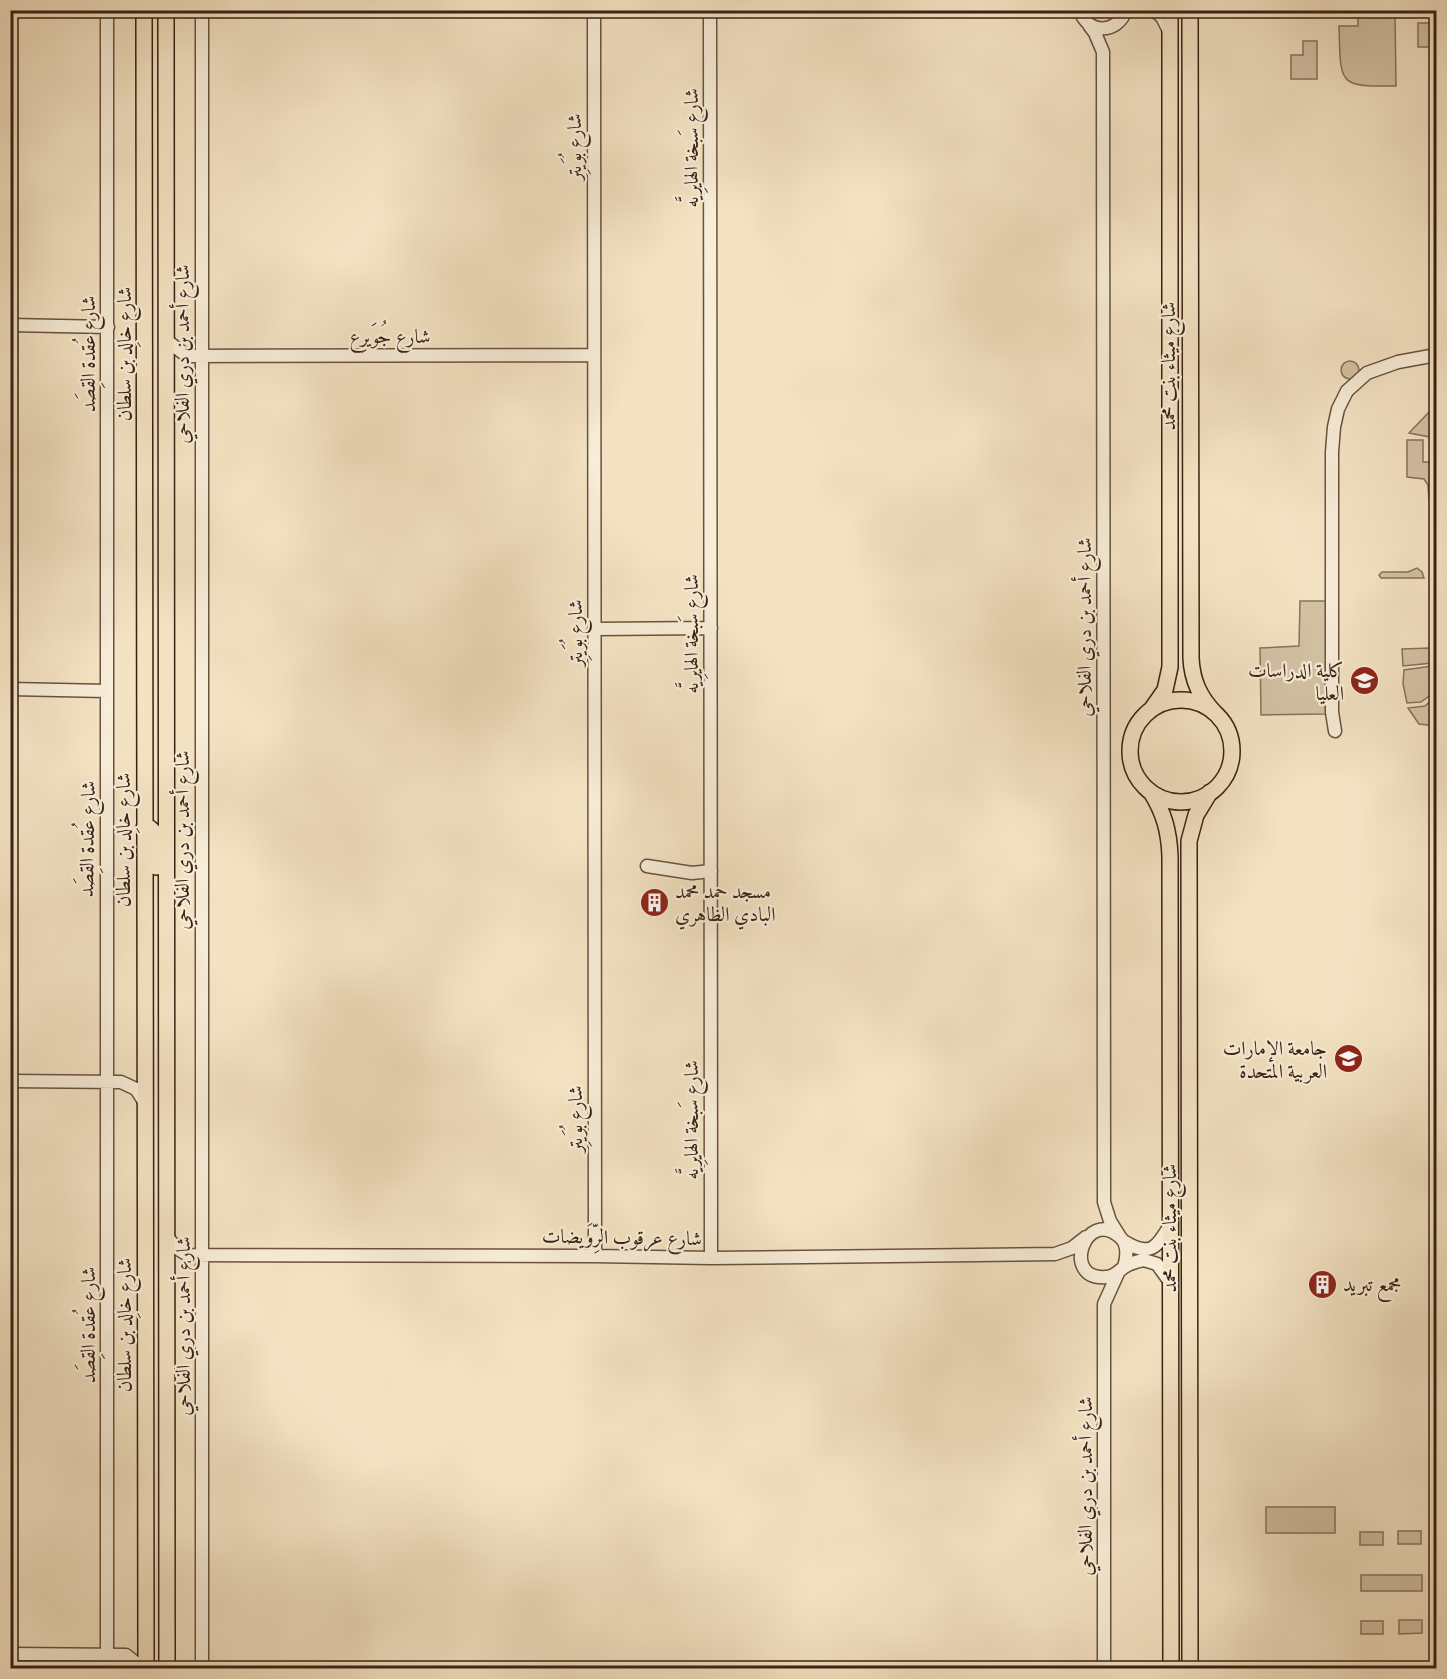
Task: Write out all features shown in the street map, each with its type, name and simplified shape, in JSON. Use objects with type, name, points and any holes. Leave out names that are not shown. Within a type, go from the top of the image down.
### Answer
[{"type":"main road","name":"شارع خالِد بن سلطان","points":[[144,10],[146,1632],[144,1668]]},
{"type":"main road","points":[[166,10],[167,1668]]},
{"type":"main road","name":"شارع ميثاء بنت محمد","points":[[1151,710],[1165,690],[1170,667],[1170,10]]},
{"type":"main road","name":"شارع ميثاء بنت محمد","points":[[1190,10],[1191,658],[1197,689],[1216,714]]},
{"type":"main road","points":[[1184,700],[1201,705],[1216,714],[1228,734],[1231,759],[1226,774],[1210,792],[1194,800],[1176,802],[1151,792],[1136,775],[1130,752],[1136,728],[1151,710],[1167,702],[1184,700]]},
{"type":"main road","name":"شارع ميثاء بنت محمد","points":[[1151,792],[1164,816],[1170,842],[1171,1668]]},
{"type":"main road","name":"شارع ميثاء بنت محمد","points":[[1190,1668],[1190,840],[1196,815],[1210,792]]},
{"type":"main road","points":[[144,828],[150,828],[155,833],[158,931],[166,953]]},
{"type":"main road","points":[[145,1303],[152,1330],[155,1425],[161,1431],[167,1431]]},
{"type":"street","name":"شارع عُقدة القِصَد","points":[[107,10],[107,1668]]},
{"type":"street","name":"شارع أحمد بن دري الفلاحي","points":[[202,10],[202,1668]]},
{"type":"street","name":"شارع بُوَيتِر","points":[[594,10],[595,1256]]},
{"type":"street","name":"شارع سَبخة الهايرِيَّه","points":[[710,10],[711,1258]]},
{"type":"street","points":[[1080,15],[1101,29],[1110,28],[1134,10]]},
{"type":"street","points":[[1154,10],[1162,18],[1170,34]]},
{"type":"street","name":"شارع أحمد بن دري الفلاحي","points":[[1080,15],[1100,42],[1103,52],[1104,1202],[1099,1219],[1089,1236]]},
{"type":"street","name":"شارع أحمد بن دري الفلاحي","points":[[1103,52],[1122,18]]},
{"type":"street","points":[[10,325],[108,327]]},
{"type":"street","points":[[166,340],[187,356],[166,373]]},
{"type":"street","name":"شارع جُوَيرِع","points":[[187,356],[594,355]]},
{"type":"street","points":[[1335,731],[1332,712],[1332,483],[1334,427],[1338,409],[1347,391],[1367,373],[1387,365],[1437,355]]},
{"type":"street","points":[[594,629],[711,628]]},
{"type":"street","points":[[10,689],[107,691]]},
{"type":"street","points":[[647,866],[692,873],[711,871]]},
{"type":"street","points":[[10,1081],[121,1082],[135,1076],[145,1064]]},
{"type":"street","points":[[121,1082],[136,1089],[145,1103]]},
{"type":"street","name":"شارع أحمد بن دري الفلاحي","points":[[1104,1202],[1110,1221],[1122,1239]]},
{"type":"street","points":[[1170,1225],[1161,1241],[1151,1249],[1139,1250],[1106,1230],[1089,1236],[1080,1251],[1087,1270],[1104,1278],[1144,1260],[1151,1261],[1162,1270],[1170,1282]]},
{"type":"street","points":[[166,1236],[178,1249],[188,1255],[174,1264],[166,1273]]},
{"type":"street","name":"شارع عرقوب الرِّوَيضات","points":[[188,1255],[711,1258],[1055,1254],[1072,1248],[1089,1236]]},
{"type":"street","points":[[1121,1270],[1127,1258],[1122,1239]]},
{"type":"street","name":"شارع عرقوب الرِّوَيضات","points":[[1055,1254],[1087,1270]]},
{"type":"street","name":"شارع أحمد بن دري الفلاحي","points":[[1087,1270],[1104,1304],[1104,1668]]},
{"type":"street","name":"شارع أحمد بن دري الفلاحي","points":[[1104,1304],[1121,1270]]},
{"type":"street","points":[[126,1655],[138,1646],[146,1632]]},
{"type":"street","points":[[10,1654],[108,1653],[126,1655],[144,1668]]},
{"type":"shaded area","points":[[1395,13],[1396,86],[1352,83],[1342,71],[1339,26],[1358,26],[1358,14]]},
{"type":"shaded area","points":[[1418,23],[1435,23],[1435,47],[1418,47]]},
{"type":"shaded area","points":[[1303,41],[1317,41],[1317,79],[1291,79],[1291,55],[1303,55]]},
{"type":"shaded area","points":[[1350,361],[1356,364],[1359,370],[1356,376],[1350,379],[1344,376],[1341,370],[1344,364]]},
{"type":"shaded area","points":[[1429,412],[1436,418],[1435,438],[1409,433]]},
{"type":"shaded area","points":[[1407,440],[1423,440],[1423,462],[1436,462],[1436,500],[1429,500],[1428,485],[1424,479],[1407,477]]},
{"type":"shaded area","points":[[1417,568],[1422,572],[1424,578],[1381,578],[1379,575],[1382,572],[1408,572]]},
{"type":"shaded area","points":[[1300,601],[1327,601],[1326,714],[1261,715],[1260,648],[1299,646]]},
{"type":"shaded area","points":[[1431,648],[1432,663],[1403,666],[1402,649]]},
{"type":"shaded area","points":[[1432,666],[1436,679],[1436,691],[1421,702],[1407,703],[1403,684],[1404,670]]},
{"type":"shaded area","points":[[1436,696],[1436,726],[1419,724],[1408,708],[1425,706]]},
{"type":"shaded area","points":[[1266,1507],[1335,1507],[1335,1533],[1266,1533]]},
{"type":"shaded area","points":[[1398,1531],[1421,1531],[1421,1544],[1398,1544]]},
{"type":"shaded area","points":[[1360,1532],[1383,1532],[1383,1545],[1360,1545]]},
{"type":"shaded area","points":[[1361,1575],[1422,1575],[1422,1591],[1361,1591]]},
{"type":"shaded area","points":[[1430,1608],[1436,1608],[1436,1647],[1430,1646]]},
{"type":"shaded area","points":[[1399,1620],[1422,1620],[1422,1633],[1399,1634]]},
{"type":"shaded area","points":[[1361,1621],[1383,1621],[1383,1634],[1361,1634]]},
{"type":"shaded area","points":[[1361,1663],[1422,1663],[1423,1668],[1361,1668]]},
{"type":"place","name":"كلية الدراسات العليا","points":[[1365,681]]},
{"type":"place","name":"مسجد حمد محمد البادي الظاهري","points":[[654,902]]},
{"type":"place","name":"جامعة الإمارات العربية المتحدة","points":[[1348,1059]]},
{"type":"place","name":"مجمع تبريد","points":[[1322,1284]]}]
